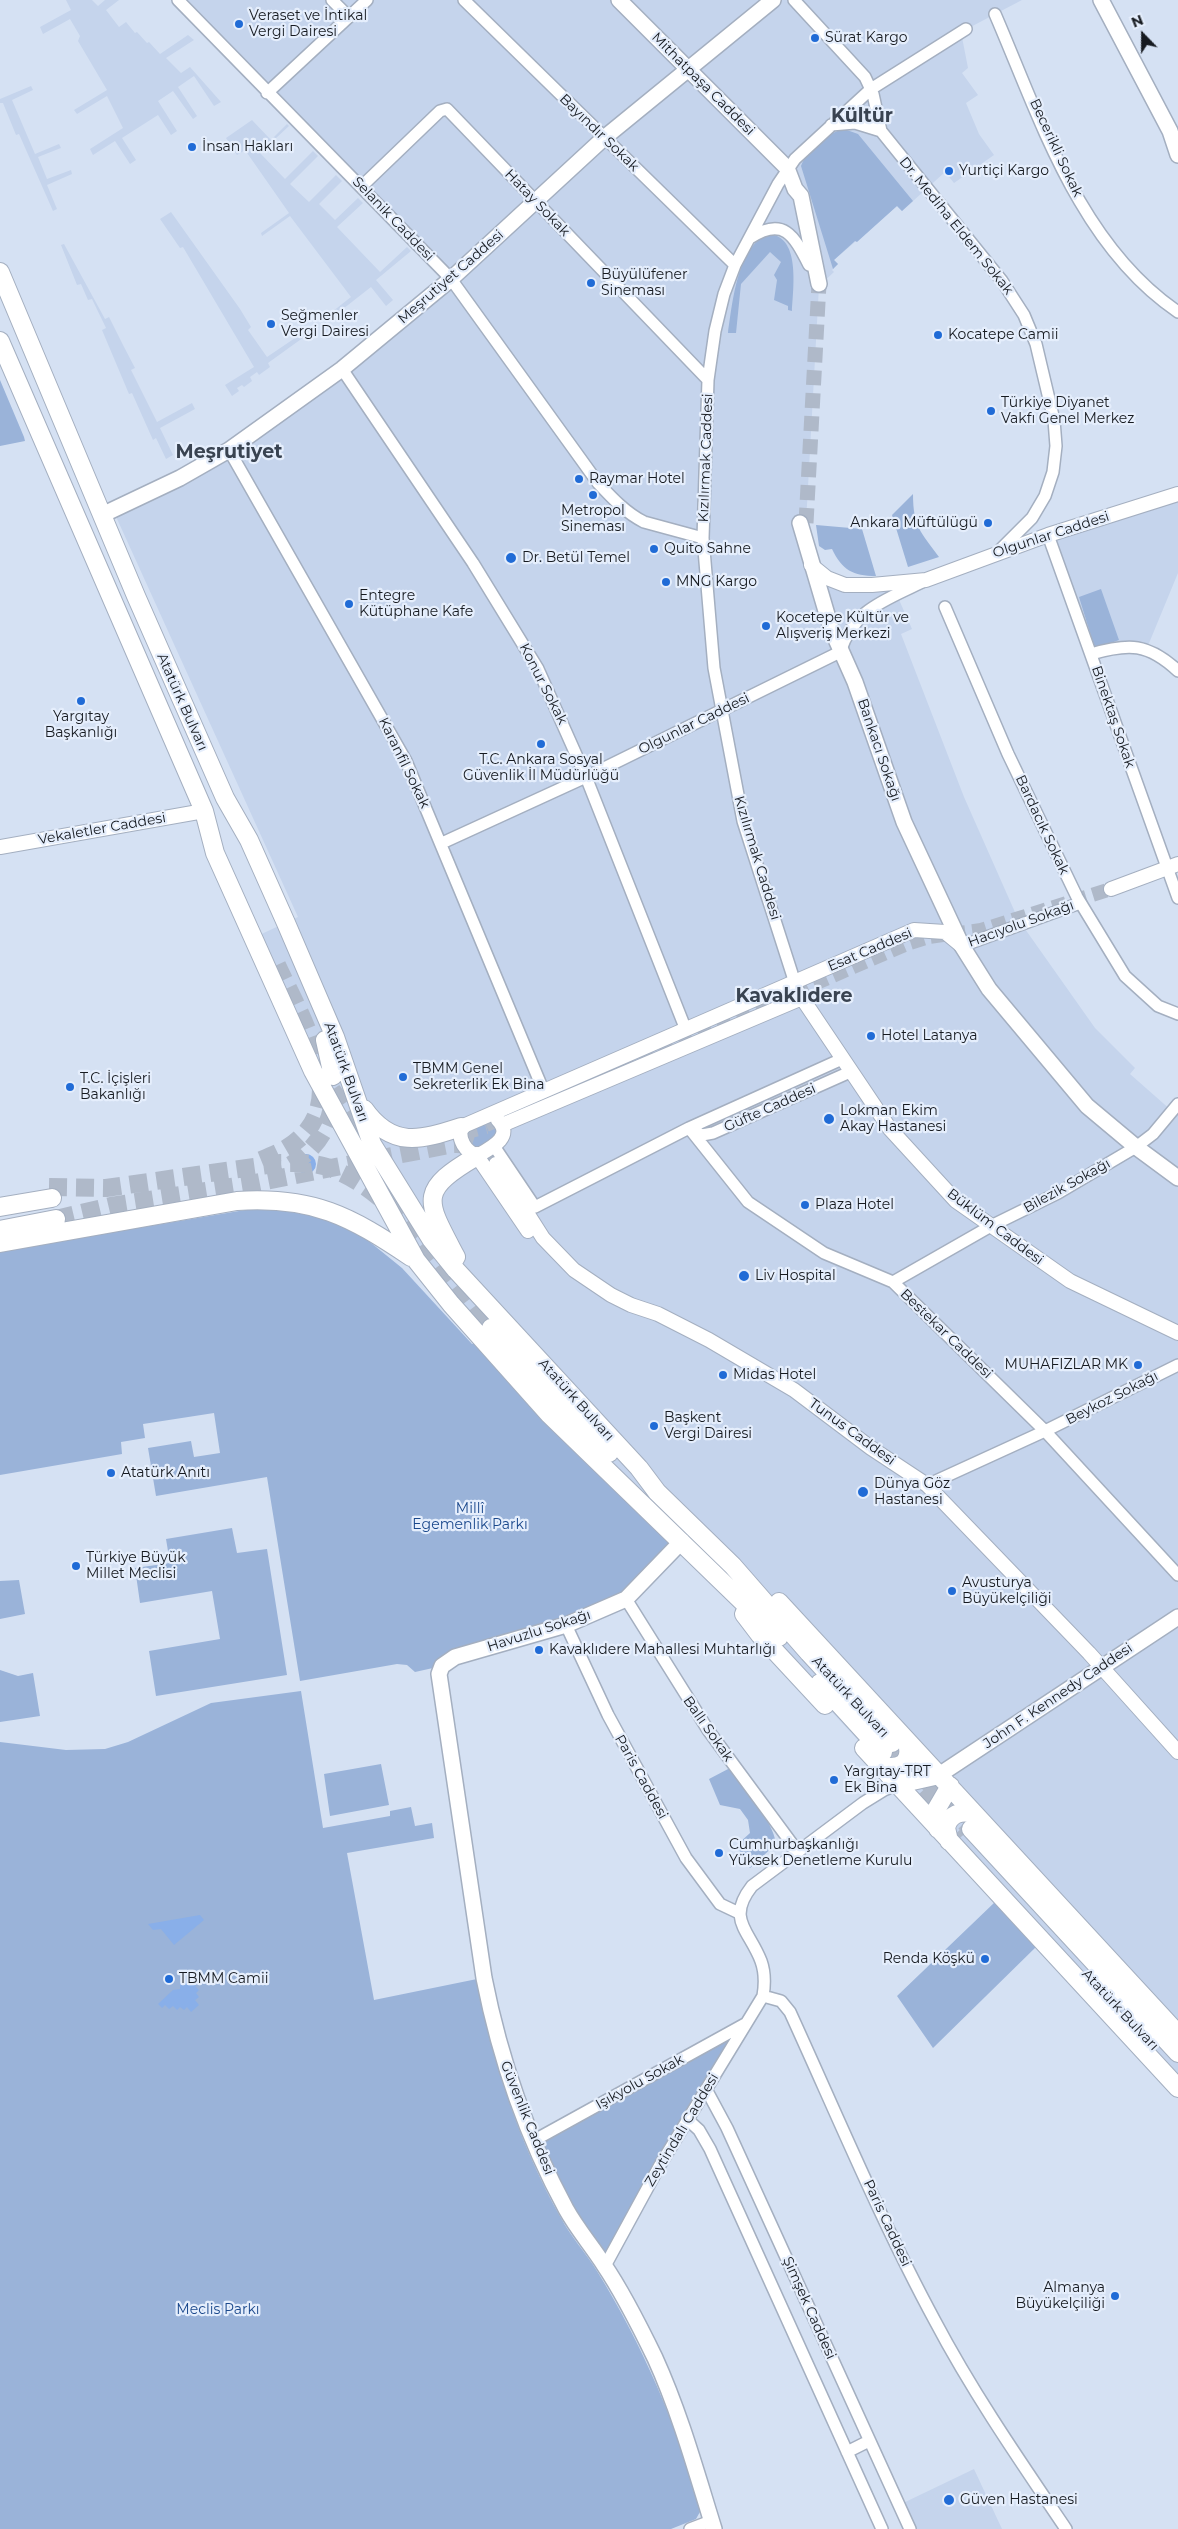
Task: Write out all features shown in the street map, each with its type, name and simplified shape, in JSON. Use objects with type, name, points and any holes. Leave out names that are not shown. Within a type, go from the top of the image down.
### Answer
[{"type":"main road","name":"Mithatpaşa Caddesi","points":[[619,0],[787,168]]},
{"type":"main road","name":"Meşrutiyet Caddesi","points":[[102,515],[180,478],[230,450],[342,369],[451,279],[604,138],[773,0]]},
{"type":"main road","points":[[1101,0],[1174,134],[1178,155]]},
{"type":"main road","points":[[787,168],[794,189],[793,198],[808,265],[816,287],[801,196],[794,189]]},
{"type":"main road","name":"Atatürk Bulvarı","points":[[0,272],[226,802],[249,840],[335,1037],[372,1144],[431,1239],[639,1468],[657,1492],[733,1566],[783,1606],[891,1751]]},
{"type":"main road","name":"Atatürk Bulvarı","points":[[0,341],[204,811],[215,853],[305,1055],[416,1260],[469,1324],[550,1414],[729,1587],[746,1617],[760,1635],[891,1751]]},
{"type":"main road","name":"Bankacı Sokağı","points":[[803,523],[811,565],[840,652],[855,682],[904,822],[962,946]]},
{"type":"main road","points":[[226,802],[240,845],[319,1025],[330,1057],[333,1076]]},
{"type":"main road","points":[[204,811],[225,849],[277,965]]},
{"type":"main road","name":"Esat Caddesi","points":[[962,946],[989,989],[1088,1106],[1136,1147],[1178,1178]]},
{"type":"main road","points":[[353,1092],[373,1121],[391,1135],[400,1138],[421,1138],[461,1127]]},
{"type":"main road","points":[[470,1284],[436,1220],[432,1200],[439,1182],[477,1156]]},
{"type":"main road","points":[[0,1196],[53,1204]]},
{"type":"main road","points":[[0,1243],[237,1201],[290,1200],[325,1208],[374,1232],[416,1260]]},
{"type":"main road","points":[[0,1207],[53,1204]]},
{"type":"main road","points":[[0,1222],[53,1204]]},
{"type":"main road","points":[[0,1230],[53,1204]]},
{"type":"main road","points":[[469,1324],[474,1310],[490,1305]]},
{"type":"main road","points":[[491,1328],[629,1474],[644,1486],[657,1492]]},
{"type":"main road","name":"Havuzlu Sokağı","points":[[439,1674],[442,1666],[455,1657],[566,1625],[626,1600],[682,1541]]},
{"type":"main road","name":"John F. Kennedy Caddesi","points":[[945,1781],[1101,1666],[1178,1617]]},
{"type":"main road","name":"Güvenlik Caddesi","points":[[439,1674],[493,2023],[506,2070],[534,2141],[566,2208],[605,2266],[654,2357],[670,2392],[713,2525]]},
{"type":"main road","points":[[891,1751],[945,1781],[958,1830]]},
{"type":"main road","points":[[891,1751],[899,1784],[958,1830],[1178,2088]]},
{"type":"main road","points":[[899,1784],[945,1781]]},
{"type":"main road","points":[[945,1781],[936,1810],[1178,2034]]},
{"type":"main road","name":"Atatürk Bulvarı","points":[[958,1830],[1178,2053]]},
{"type":"main road","name":"Atatürk Bulvarı","points":[[958,1830],[1178,2073]]},
{"type":"street","name":"Selanik Caddesi","points":[[178,0],[451,279],[598,483],[612,499],[630,514],[644,522],[704,538]]},
{"type":"street","points":[[332,0],[348,18]]},
{"type":"street","points":[[267,92],[367,0]]},
{"type":"street","name":"Bayındır Sokak","points":[[464,0],[735,265]]},
{"type":"street","name":"Dr. Mediha Eldem Sokak","points":[[794,0],[861,71],[871,89],[880,131],[1002,281],[1024,315],[1036,344],[1054,420],[1056,446],[1053,472],[1045,496],[1032,518],[998,552]]},
{"type":"street","name":"Becerikli Sokak","points":[[995,14],[1060,164],[1085,209],[1129,268],[1157,297],[1178,312]]},
{"type":"street","name":"Kızılırmak Caddesi","points":[[802,998],[795,983],[743,821],[714,668],[704,538],[708,380],[719,312],[735,265],[787,168],[830,125],[871,89],[966,29]]},
{"type":"street","name":"Hatay Sokak","points":[[362,186],[445,108],[708,380]]},
{"type":"street","points":[[830,125],[847,122],[880,131]]},
{"type":"street","points":[[749,238],[766,228],[776,228],[784,231],[795,240],[808,265]]},
{"type":"street","name":"Konur Sokak","points":[[342,369],[505,614],[546,685],[586,777],[686,1030]]},
{"type":"street","name":"Karanfil Sokak","points":[[230,450],[398,746],[442,843],[544,1092]]},
{"type":"street","name":"Olgunlar Caddesi","points":[[442,843],[586,777],[840,652],[849,630],[863,614],[926,580],[998,552],[1178,494]]},
{"type":"street","name":"Binektaş Sokak","points":[[1048,535],[1172,866],[1178,898]]},
{"type":"street","name":"Olgunlar Caddesi","points":[[811,565],[827,578],[845,585],[872,586],[926,580]]},
{"type":"street","name":"Bardacık Sokak","points":[[945,607],[1008,754],[1080,903],[1125,976],[1158,1006],[1178,1014]]},
{"type":"street","points":[[1091,654],[1116,646],[1147,648],[1178,670]]},
{"type":"street","name":"Vekaletler Caddesi","points":[[0,846],[204,811]]},
{"type":"street","points":[[1111,889],[1172,866]]},
{"type":"street","name":"Hacıyolu Sokağı","points":[[962,946],[1080,903]]},
{"type":"street","name":"Esat Caddesi","points":[[461,1127],[914,930],[945,932],[962,946]]},
{"type":"street","points":[[502,1125],[802,998]]},
{"type":"street","name":"Büklüm Caddesi","points":[[802,998],[890,1129],[921,1166],[956,1200],[1070,1281],[1178,1333]]},
{"type":"street","name":"Güfte Caddesi","points":[[494,1146],[535,1208],[689,1128],[842,1059]]},
{"type":"street","name":"Güfte Caddesi","points":[[689,1128],[702,1135],[713,1133],[850,1072]]},
{"type":"street","points":[[764,1095],[771,1108]]},
{"type":"street","name":"Bilezik Sokağı","points":[[893,1282],[991,1226],[1058,1193],[1136,1147],[1153,1134],[1178,1104]]},
{"type":"street","points":[[461,1127],[460,1133],[464,1145],[477,1156],[494,1146],[504,1133],[502,1125],[498,1120],[484,1117]]},
{"type":"street","name":"Bestekar Caddesi","points":[[689,1128],[748,1202],[824,1253],[893,1282],[1045,1431],[1178,1575]]},
{"type":"street","name":"Tunus Caddesi","points":[[477,1156],[536,1243],[570,1277],[598,1293],[611,1295]]},
{"type":"street","name":"Tunus Caddesi","points":[[496,1164],[543,1238],[574,1270],[611,1295],[631,1305],[658,1314],[708,1340],[794,1390],[871,1448],[927,1485],[1101,1666],[1178,1752]]},
{"type":"street","name":"Beykoz Sokağı","points":[[927,1485],[1045,1431],[1178,1365]]},
{"type":"street","name":"Ballı Sokak","points":[[626,1600],[708,1730],[798,1852]]},
{"type":"street","name":"Paris Caddesi","points":[[566,1625],[608,1715],[686,1858],[720,1904],[739,1913]]},
{"type":"street","points":[[763,1996],[765,1978],[761,1961],[745,1932],[739,1913],[744,1896],[752,1886],[863,1803],[899,1784]]},
{"type":"street","name":"Paris Caddesi","points":[[763,1996],[781,2002],[790,2012],[881,2211],[935,2321],[962,2370],[1066,2529]]},
{"type":"street","name":"Zeytindalı Caddesi","points":[[605,2266],[660,2165],[763,1996]]},
{"type":"street","name":"Işıkyolu Sokak","points":[[534,2141],[746,2023]]},
{"type":"street","name":"Şimşek Caddesi","points":[[706,2089],[727,2128],[910,2529]]},
{"type":"street","name":"Şimşek Caddesi","points":[[688,2120],[700,2130],[710,2149],[882,2529]]},
{"type":"street","points":[[847,2452],[869,2442]]},
{"type":"street","points":[[690,2529],[713,2525]]},
{"type":"shaded area","points":[[66,0],[92,0],[98,6],[105,0],[119,0],[106,10],[119,27],[126,22],[135,33],[137,32],[147,43],[149,42],[160,54],[188,35],[194,40],[166,58],[181,73],[190,67],[221,102],[214,106],[194,76],[178,87],[197,116],[193,119],[173,91],[158,101],[177,131],[171,135],[158,115],[122,138],[136,160],[130,164],[115,141],[93,155],[90,149],[123,128],[107,96],[77,114],[74,110],[107,90],[78,41],[80,36],[70,19],[43,34],[40,27],[71,10]]},
{"type":"shaded area","points":[[178,0],[1022,0],[961,32],[968,68],[962,73],[978,95],[966,103],[979,134],[994,155],[954,183],[945,172],[902,211],[897,206],[834,260],[838,264],[832,270],[834,272],[819,286],[806,523],[807,549],[827,578],[892,584],[912,629],[901,634],[964,797],[1018,919],[1095,1028],[1135,1068],[1130,1074],[1172,1111],[1178,1104],[1178,2088],[416,1260],[253,938],[298,917],[113,510],[229,450],[451,279]]},
{"type":"shaded area","points":[[31,86],[33,90],[12,100],[35,154],[59,144],[61,148],[38,157],[47,179],[71,170],[72,174],[47,185],[57,209],[53,211],[19,134],[16,135],[3,103],[0,103],[0,99]]},
{"type":"shaded area","points":[[252,120],[271,140],[287,124],[289,126],[260,153],[285,179],[313,151],[318,156],[290,184],[309,202],[336,175],[342,181],[319,204],[335,220],[358,198],[363,203],[337,227],[380,272],[407,247],[411,251],[376,280],[393,300],[386,306],[371,287],[325,323],[323,319],[351,297],[290,216],[262,236],[261,233],[289,213],[245,150],[237,155],[226,138]]},
{"type":"shaded area","points":[[171,212],[240,309],[251,327],[248,330],[267,357],[301,334],[304,337],[268,363],[270,367],[259,375],[257,372],[250,377],[252,381],[244,387],[242,385],[237,388],[239,391],[232,396],[225,385],[254,367],[183,247],[180,248],[160,219]]},
{"type":"shaded area","points":[[64,244],[105,319],[109,317],[135,368],[131,370],[157,422],[192,403],[195,409],[160,428],[173,455],[166,459],[156,438],[153,440],[132,393],[129,394],[102,330],[106,328],[92,299],[88,300],[81,284],[77,285],[61,245]]},
{"type":"shaded area","points":[[1178,494],[1178,573],[1147,648],[1091,654],[1048,535]]},
{"type":"shaded area","points":[[306,1154],[313,1157],[316,1164],[313,1171],[306,1174],[299,1171],[296,1164],[299,1157]]},
{"type":"shaded area","points":[[200,1915],[204,1920],[174,1945],[161,1929],[153,1930],[148,1924]]},
{"type":"shaded area","points":[[195,1971],[198,1975],[195,1978],[199,1983],[195,1986],[199,1990],[196,1993],[199,1997],[195,2000],[199,2005],[191,2012],[187,2007],[184,2010],[180,2007],[177,2010],[173,2006],[169,2009],[165,2005],[162,2008],[158,2004],[173,1990],[180,1989],[180,1984]]},
{"type":"shaded area","name":"Güven Hastanesi","points":[[974,2469],[1002,2529],[910,2529],[899,2505]]},
{"type":"green space","points":[[844,129],[858,134],[913,201],[902,211],[897,206],[857,242],[855,241],[834,260],[838,264],[833,269],[801,166],[808,154],[818,143],[831,134]]},
{"type":"green space","points":[[774,235],[782,239],[788,247],[791,257],[794,280],[792,311],[788,310],[788,306],[774,300],[777,280],[774,275],[781,262],[770,252],[741,284],[736,333],[728,333],[735,291],[745,259],[752,247],[762,238]]},
{"type":"green space","points":[[0,380],[25,441],[0,446]]},
{"type":"green space","points":[[913,494],[916,522],[939,557],[908,567],[892,515]]},
{"type":"green space","points":[[816,525],[862,529],[876,576],[861,575],[849,570],[844,567],[832,549],[825,550],[819,546]]},
{"type":"green space","points":[[1101,589],[1119,640],[1095,649],[1079,597]]},
{"type":"green space","points":[[491,1117],[504,1133],[477,1156],[461,1127]]},
{"type":"green space","name":"Millî Egemenlik Parkı","points":[[263,1207],[326,1218],[360,1234],[402,1268],[472,1344],[475,1343],[682,1541],[626,1599],[442,1666],[415,1672],[407,1665],[397,1664],[300,1681],[267,1477],[156,1496],[148,1448],[191,1441],[194,1457],[220,1453],[214,1413],[143,1424],[145,1438],[121,1442],[122,1454],[0,1475],[0,1251]]},
{"type":"green space","points":[[232,1528],[237,1553],[267,1549],[287,1675],[156,1696],[149,1651],[220,1639],[212,1591],[140,1603],[135,1568],[170,1563],[166,1539]]},
{"type":"green space","points":[[19,1580],[25,1614],[0,1619],[0,1581]]},
{"type":"green space","points":[[0,1670],[18,1676],[33,1673],[40,1716],[0,1722]]},
{"type":"green space","name":"Meclis Parkı","points":[[301,1691],[323,1828],[390,1816],[390,1811],[411,1807],[415,1826],[432,1823],[434,1838],[347,1853],[374,2000],[477,1979],[491,2041],[520,2132],[532,2161],[561,2218],[593,2264],[614,2299],[644,2357],[670,2417],[692,2478],[701,2510],[696,2519],[671,2529],[0,2529],[0,1742],[66,1750],[105,1749],[128,1742],[211,1703]]},
{"type":"green space","points":[[381,1764],[389,1805],[330,1816],[324,1774]]},
{"type":"green space","points":[[730,1768],[764,1815],[770,1825],[776,1844],[750,1868],[742,1857],[739,1843],[750,1833],[748,1820],[740,1809],[720,1805],[709,1779]]},
{"type":"green space","points":[[995,1902],[1037,1946],[933,2048],[897,1996]]},
{"type":"green space","points":[[746,2023],[605,2266],[533,2141]]},
{"type":"tunnel","points":[[806,523],[819,284]]},
{"type":"tunnel","points":[[486,1125],[907,944],[929,937],[981,930],[1111,889]]},
{"type":"tunnel","points":[[261,1160],[287,1148],[301,1137],[315,1119],[320,1098],[320,1075],[315,1052],[277,965]]},
{"type":"tunnel","points":[[332,1090],[352,1119],[374,1134]]},
{"type":"tunnel","points":[[291,1165],[308,1152],[321,1136],[329,1118],[333,1097]]},
{"type":"tunnel","points":[[459,1132],[486,1125]]},
{"type":"tunnel","points":[[56,1219],[111,1206],[250,1184],[453,1144],[478,1148],[496,1164]]},
{"type":"tunnel","points":[[49,1187],[106,1188],[281,1163],[321,1165],[353,1179],[398,1214],[437,1259],[491,1328]]},
{"type":"tunnel","points":[[892,1743],[971,1829]]},
{"type":"tunnel","points":[[902,1773],[961,1837]]},
{"type":"place","name":"Veraset ve İntikal Vergi Dairesi","points":[[239,24]]},
{"type":"place","name":"Sürat Kargo","points":[[815,38]]},
{"type":"place","name":"İnsan Hakları","points":[[192,147]]},
{"type":"place","name":"Yurtiçi Kargo","points":[[949,171]]},
{"type":"place","name":"Büyülüfener Sineması","points":[[591,283]]},
{"type":"place","name":"Seğmenler Vergi Dairesi","points":[[271,324]]},
{"type":"place","name":"Kocatepe Camii","points":[[938,335]]},
{"type":"place","name":"Türkiye Diyanet Vakfı Genel Merkez","points":[[991,411]]},
{"type":"place","name":"Raymar Hotel","points":[[579,479]]},
{"type":"place","name":"Metropol Sineması","points":[[593,495]]},
{"type":"place","name":"Ankara Müftülügü","points":[[988,523]]},
{"type":"place","name":"Quito Sahne","points":[[654,549]]},
{"type":"place","name":"Dr. Betül Temel","points":[[511,558]]},
{"type":"place","name":"MNG Kargo","points":[[666,582]]},
{"type":"place","name":"Entegre Kütüphane Kafe","points":[[349,604]]},
{"type":"place","name":"Kocetepe Kültür ve Alışveriş Merkezi","points":[[766,626]]},
{"type":"place","name":"Yargıtay Başkanlığı","points":[[81,701]]},
{"type":"place","name":"T.C. Ankara Sosyal Güvenlik İl Müdürlüğü","points":[[541,744]]},
{"type":"place","name":"Hotel Latanya","points":[[871,1036]]},
{"type":"place","name":"TBMM Genel Sekreterlik Ek Bina","points":[[403,1077]]},
{"type":"place","name":"T.C. İçişleri Bakanlığı","points":[[70,1087]]},
{"type":"place","name":"Lokman Ekim Akay Hastanesi","points":[[829,1119]]},
{"type":"place","name":"Plaza Hotel","points":[[805,1205]]},
{"type":"place","name":"Liv Hospital","points":[[744,1276]]},
{"type":"place","name":"MUHAFIZLAR MK","points":[[1138,1365]]},
{"type":"place","name":"Midas Hotel","points":[[723,1375]]},
{"type":"place","name":"Başkent Vergi Dairesi","points":[[654,1426]]},
{"type":"place","name":"Atatürk Anıtı","points":[[111,1473]]},
{"type":"place","name":"Dünya Göz Hastanesi","points":[[863,1492]]},
{"type":"place","name":"Türkiye Büyük Millet Meclisi","points":[[76,1566]]},
{"type":"place","name":"Avusturya Büyükelçiliği","points":[[952,1591]]},
{"type":"place","name":"Kavaklıdere Mahallesi Muhtarlığı","points":[[539,1650]]},
{"type":"place","name":"Yargıtay-TRT Ek Bina","points":[[834,1780]]},
{"type":"place","name":"Cumhurbaşkanlığı Yüksek Denetleme Kurulu","points":[[719,1853]]},
{"type":"place","name":"Renda Köşkü","points":[[985,1959]]},
{"type":"place","name":"TBMM Camii","points":[[169,1979]]},
{"type":"place","name":"Almanya Büyükelçiliği","points":[[1115,2296]]},
{"type":"place","name":"Güven Hastanesi","points":[[949,2500]]},
{"type":"district","name":"Kültür","points":[[862,116]]},
{"type":"district","name":"Meşrutiyet","points":[[229,452]]},
{"type":"district","name":"Kavaklıdere","points":[[794,996]]}]
